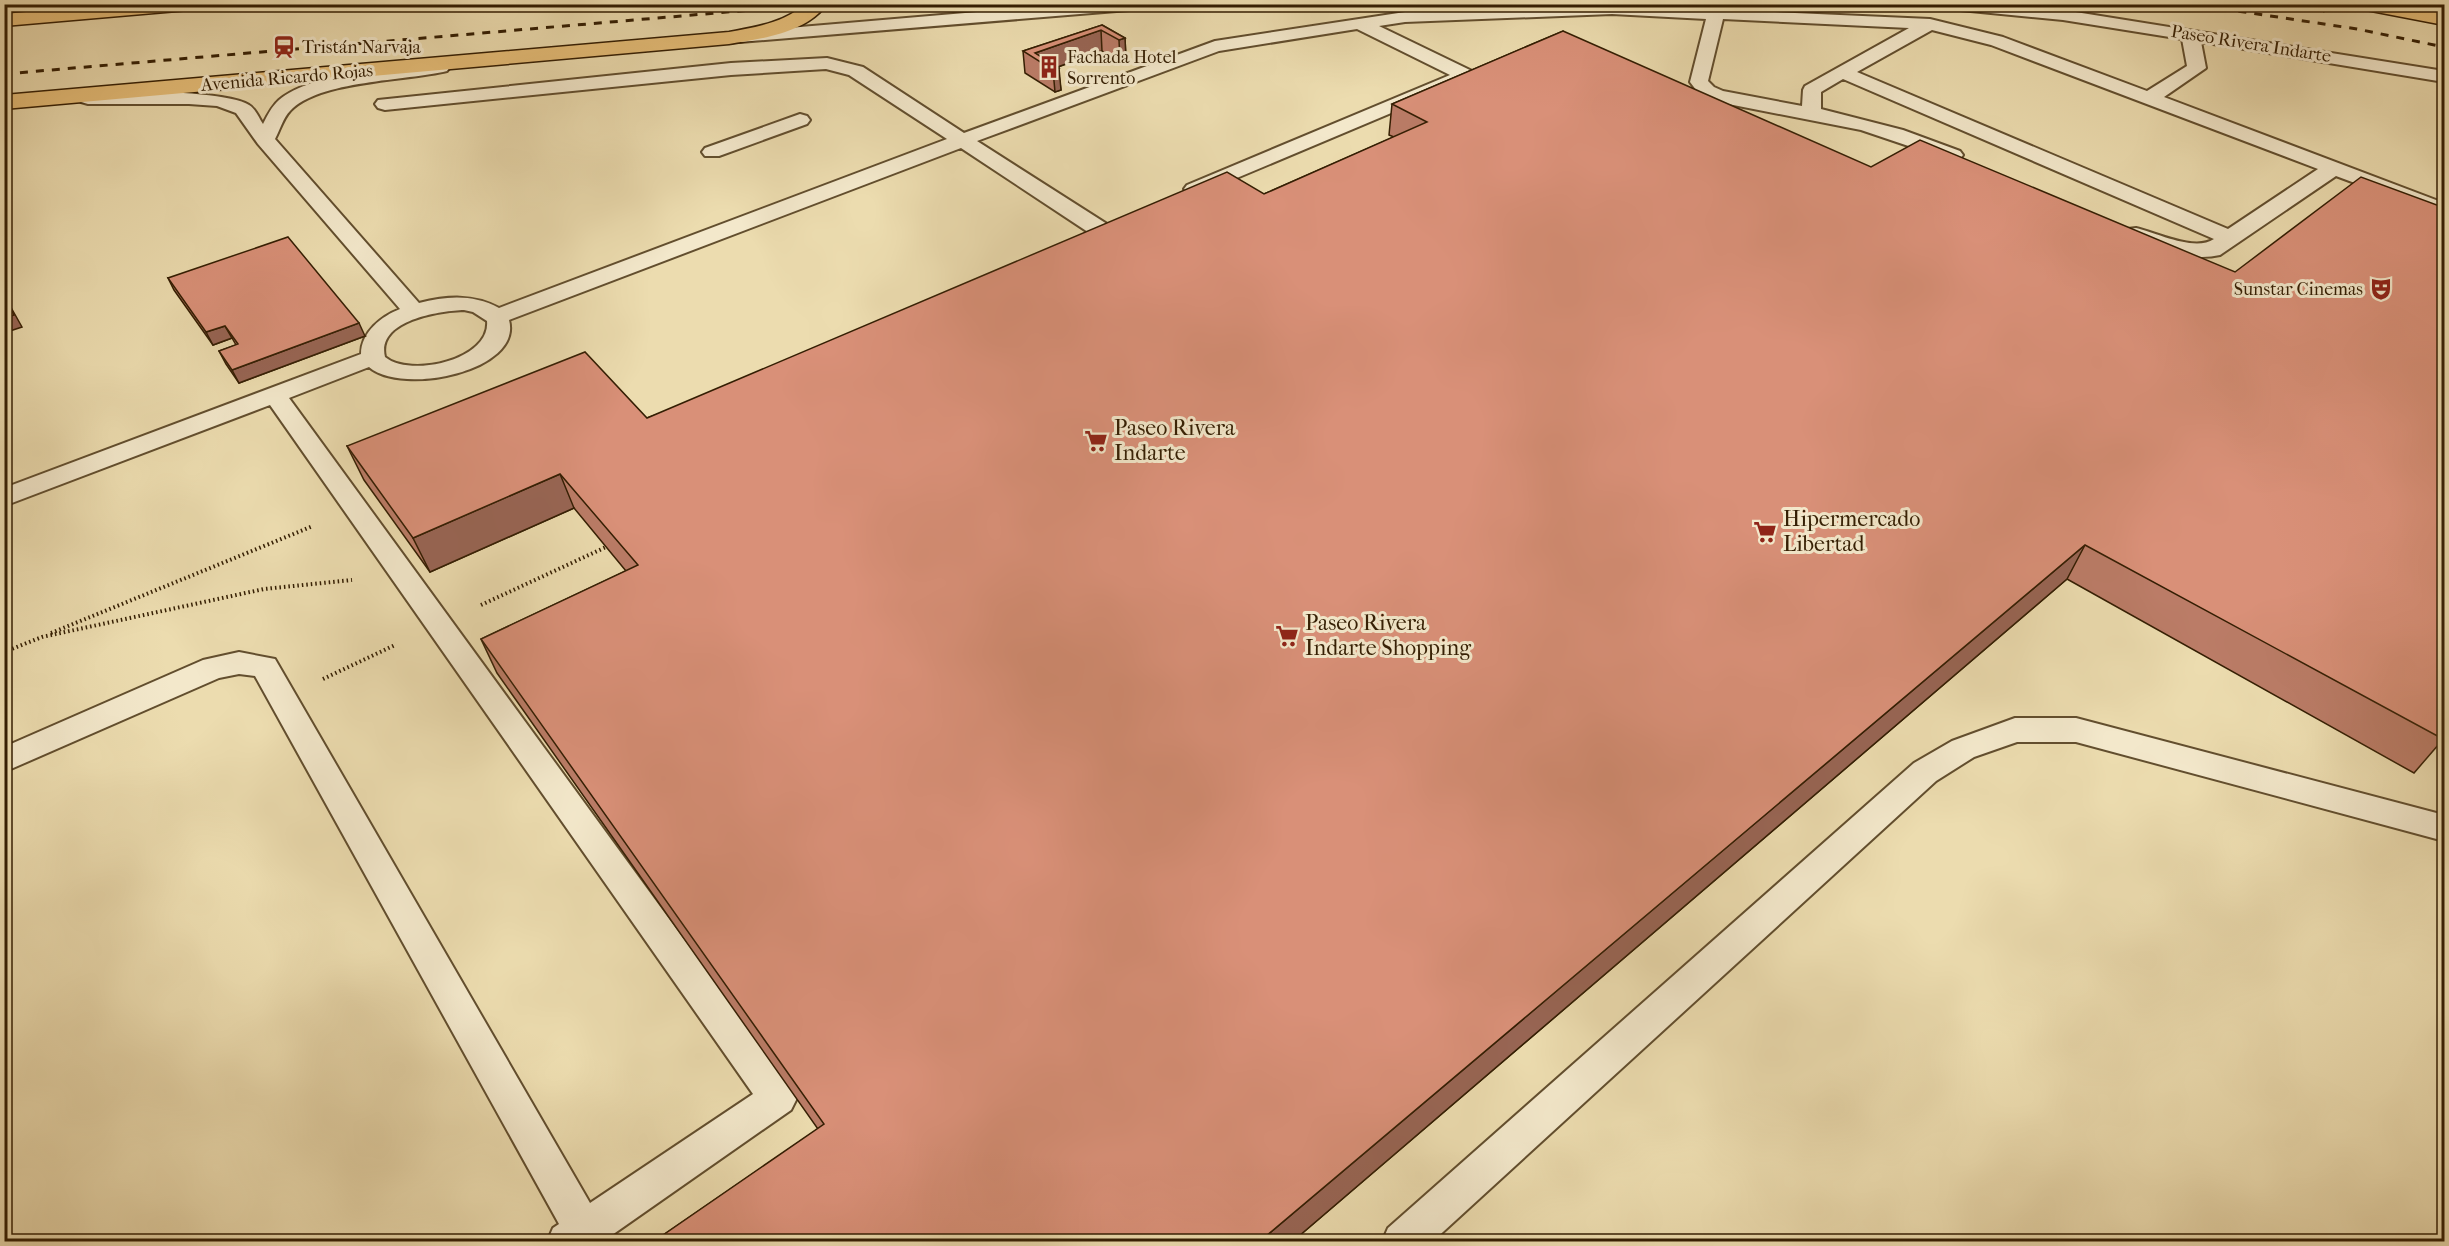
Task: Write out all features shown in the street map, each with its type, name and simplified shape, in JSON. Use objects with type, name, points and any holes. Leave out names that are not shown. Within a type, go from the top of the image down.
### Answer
[{"type":"main road","points":[[4,20],[189,4]]},
{"type":"main road","name":"Avenida Ricardo Rojas","points":[[714,39],[756,29],[774,21],[785,11],[788,4]]},
{"type":"main road","name":"Avenida Ricardo Rojas","points":[[4,102],[714,39],[756,33],[787,24],[805,16],[817,4]]},
{"type":"main road","points":[[2366,4],[2445,19]]},
{"type":"lane","points":[[714,39],[1141,4]]},
{"type":"lane","name":"Paseo Rivera Indarte","points":[[1950,4],[2063,15],[2445,75]]},
{"type":"lane","points":[[498,316],[1215,46],[1405,17],[1612,9],[1930,24],[1997,41],[2445,210]]},
{"type":"lane","points":[[1716,14],[1699,82],[1707,91],[1718,96],[1810,113],[1918,140],[1967,161]]},
{"type":"lane","points":[[1176,197],[1465,75],[1359,23]]},
{"type":"lane","points":[[1810,113],[1812,90],[1930,24]]},
{"type":"lane","points":[[2150,98],[2197,68],[2190,34]]},
{"type":"lane","points":[[265,140],[286,104],[309,93],[340,83],[478,61]]},
{"type":"lane","points":[[385,104],[731,69],[827,63],[856,71],[1099,229]]},
{"type":"lane","points":[[1842,72],[2230,238]]},
{"type":"lane","points":[[59,98],[189,98],[219,101],[243,109],[265,140],[414,311]]},
{"type":"lane","points":[[712,152],[800,120]]},
{"type":"lane","points":[[2119,226],[2149,239],[2180,248],[2212,250],[2334,168]]},
{"type":"lane","points":[[1077,238],[1121,220]]},
{"type":"lane","points":[[464,303],[478,305],[498,316],[501,324],[499,335],[492,345],[480,354],[455,366],[426,373],[408,373],[392,371],[380,365],[373,357],[372,348],[376,338],[392,323],[414,311],[464,303]]},
{"type":"lane","points":[[4,498],[373,357]]},
{"type":"lane","points":[[4,760],[213,668],[239,663],[265,667],[576,1236],[778,1098],[274,394]]},
{"type":"lane","points":[[1402,1242],[1925,772],[1963,749],[2015,730],[2076,730],[2445,828]]},
{"type":"path","points":[[4,652],[355,509]]},
{"type":"path","points":[[42,637],[264,589],[403,575]]},
{"type":"building","points":[[1102,25],[1125,38],[1119,40],[1101,30],[1035,53],[1059,68],[1053,70],[1023,51]]},
{"type":"building","name":"Paseo Rivera Indarte Shopping","points":[[1563,31],[1871,167],[1920,140],[2235,272],[2361,177],[2445,208],[2445,737],[2443,739],[2085,545],[1259,1242],[653,1242],[824,1124],[481,639],[638,565],[560,474],[413,538],[347,446],[585,352],[647,418],[1227,172],[1264,194],[1427,122],[1392,104]]},
{"type":"building","points":[[288,237],[359,323],[232,370],[219,351],[238,344],[225,326],[206,332],[168,278]]},
{"type":"building","points":[[4,297],[14,315],[4,318]]},
{"type":"railway","points":[[4,74],[821,4]]},
{"type":"railway","points":[[2191,4],[2357,29],[2444,47]]},
{"type":"place","name":"Tristán Narvaja","points":[[284,47]]},
{"type":"place","name":"Fachada Hotel Sorrento","points":[[1049,67]]},
{"type":"place","name":"Sunstar Cinemas","points":[[2381,289]]},
{"type":"place","name":"Paseo Rivera Indarte","points":[[1096,441]]},
{"type":"place","name":"Hipermercado Libertad","points":[[1765,532]]},
{"type":"place","name":"Paseo Rivera Indarte Shopping","points":[[1287,636]]}]
